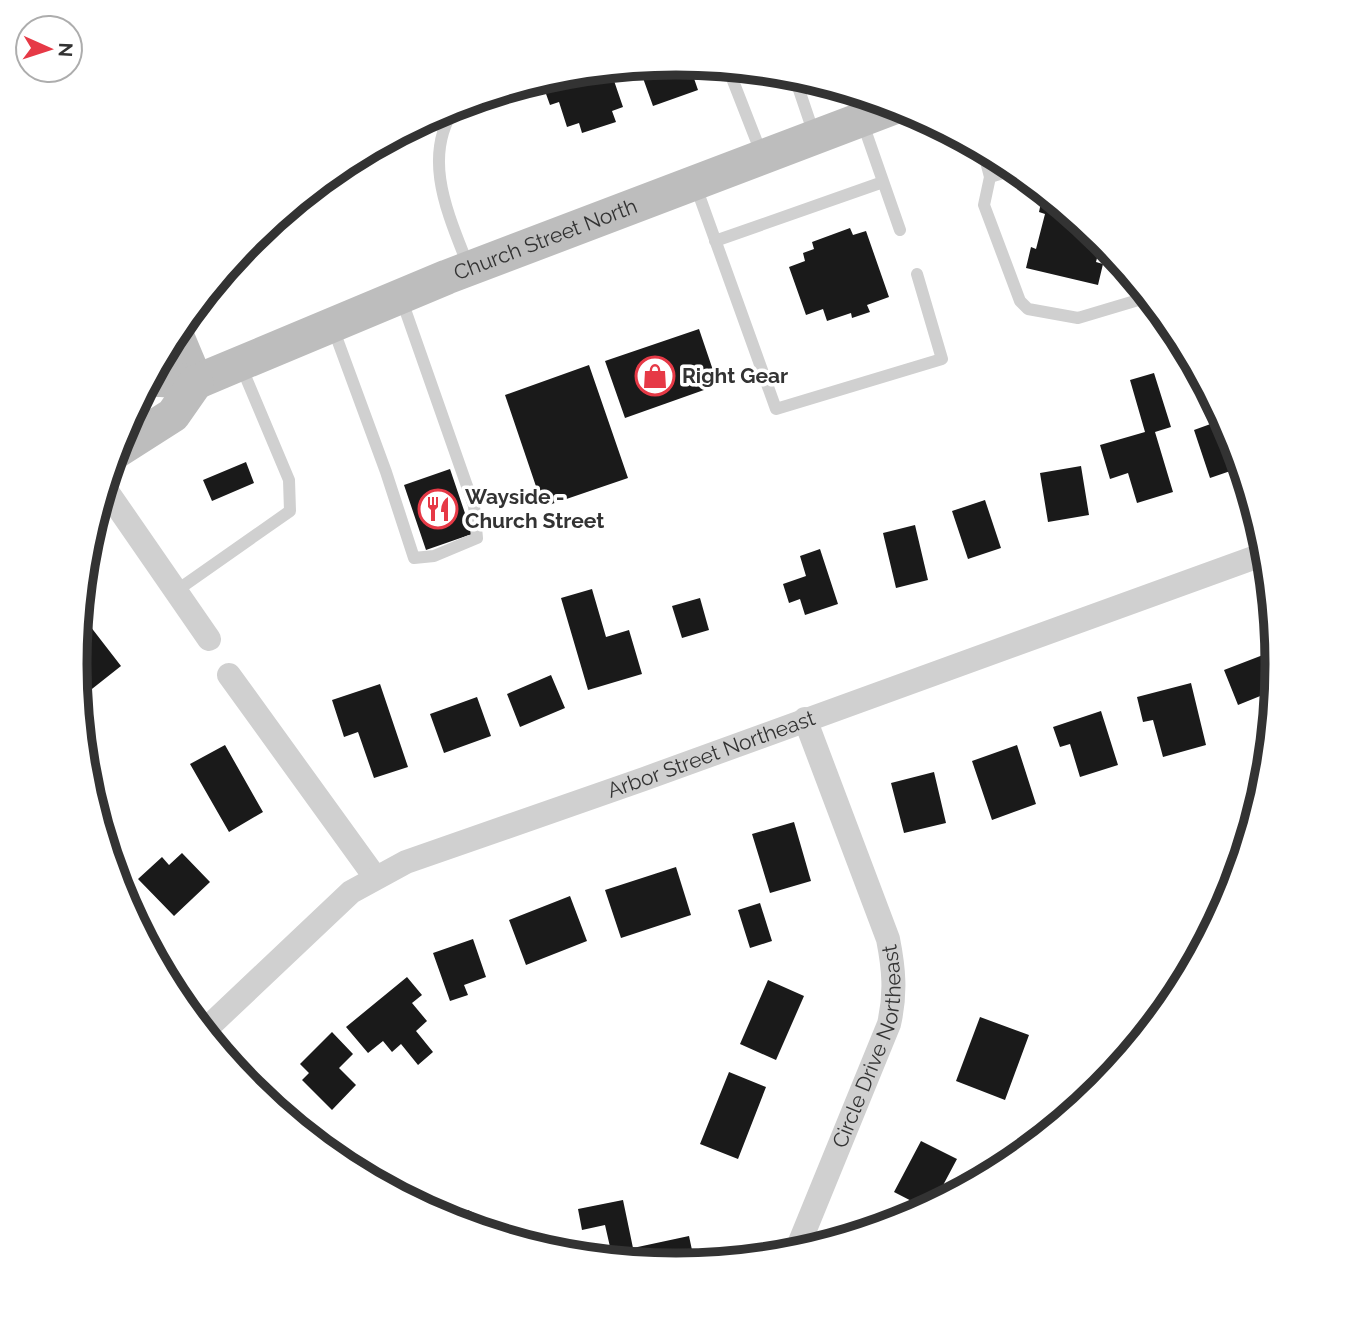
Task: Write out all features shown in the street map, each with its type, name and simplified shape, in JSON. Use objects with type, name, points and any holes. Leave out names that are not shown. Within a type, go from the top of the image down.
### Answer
[{"type":"main road","name":"Church Street North","points":[[161,379],[196,382],[469,268],[879,112]]},
{"type":"main road","points":[[131,442],[173,415],[196,382],[181,346]]},
{"type":"street","points":[[111,498],[209,639]]},
{"type":"street","name":"Arbor Street Northeast","points":[[211,1025],[351,892],[374,877],[406,862],[644,779],[1255,556]]},
{"type":"street","points":[[229,675],[374,877]]},
{"type":"street","name":"Circle Drive Northeast","points":[[801,1240],[890,1024],[895,1000],[894,972],[888,939],[805,719]]},
{"type":"lane","points":[[732,78],[762,156]]},
{"type":"lane","points":[[799,89],[815,136]]},
{"type":"lane","points":[[861,119],[900,230]]},
{"type":"lane","points":[[449,121],[437,148],[443,199],[469,268]]},
{"type":"lane","points":[[987,164],[990,177],[984,205],[1020,301],[1028,309],[1078,318],[1138,300]]},
{"type":"lane","points":[[990,177],[1001,174]]},
{"type":"lane","points":[[694,182],[776,410],[942,359],[917,274]]},
{"type":"lane","points":[[715,241],[883,182]]},
{"type":"lane","points":[[332,325],[386,472],[414,558],[434,556],[477,538],[474,506],[401,296]]},
{"type":"lane","points":[[176,591],[290,511],[289,480],[240,363]]},
{"type":"building","points":[[693,76],[698,90],[653,106],[642,77]]},
{"type":"building","points":[[613,79],[623,107],[612,111],[616,122],[582,133],[579,123],[567,127],[559,102],[550,105],[545,90]]},
{"type":"building","points":[[1041,202],[1098,254],[1096,262],[1103,264],[1098,285],[1026,268],[1031,247],[1036,249],[1045,214],[1039,212]]},
{"type":"building","points":[[850,228],[853,235],[866,231],[889,297],[867,305],[870,312],[852,318],[851,313],[827,321],[823,309],[806,315],[789,267],[805,261],[803,253],[814,249],[812,242]]},
{"type":"building","points":[[699,329],[718,385],[625,418],[605,361]]},
{"type":"building","points":[[589,365],[628,478],[543,507],[505,395]]},
{"type":"building","points":[[1154,373],[1171,427],[1155,432],[1173,492],[1137,503],[1128,473],[1110,479],[1100,445],[1145,432],[1130,380]]},
{"type":"building","points":[[1213,423],[1232,470],[1210,478],[1194,430]]},
{"type":"building","points":[[246,462],[254,483],[212,501],[203,480]]},
{"type":"building","points":[[1081,466],[1089,515],[1048,522],[1040,473]]},
{"type":"building","name":"Wayside - Church Street","points":[[450,469],[472,534],[426,550],[404,485]]},
{"type":"building","points":[[985,500],[1001,548],[968,559],[952,511]]},
{"type":"building","points":[[915,525],[928,580],[896,588],[883,533]]},
{"type":"building","points":[[820,549],[838,604],[805,615],[800,599],[789,603],[783,584],[806,576],[800,556]]},
{"type":"building","points":[[592,589],[606,637],[629,630],[642,674],[588,690],[561,598]]},
{"type":"building","points":[[700,598],[709,630],[682,638],[672,606]]},
{"type":"building","points":[[88,624],[121,666],[88,692]]},
{"type":"building","points":[[1265,654],[1264,694],[1238,705],[1224,670]]},
{"type":"building","points":[[551,675],[565,708],[520,727],[507,694]]},
{"type":"building","points":[[1191,683],[1206,745],[1163,757],[1153,720],[1143,722],[1137,697]]},
{"type":"building","points":[[380,684],[408,767],[374,778],[358,732],[344,737],[332,700]]},
{"type":"building","points":[[477,697],[491,736],[444,753],[430,714]]},
{"type":"building","points":[[1101,711],[1118,765],[1080,777],[1070,744],[1060,747],[1053,727]]},
{"type":"building","points":[[225,745],[263,812],[229,832],[190,764]]},
{"type":"building","points":[[1017,745],[1036,804],[992,820],[972,761]]},
{"type":"building","points":[[934,772],[946,823],[904,833],[891,783]]},
{"type":"building","points":[[794,822],[811,881],[770,893],[752,834]]},
{"type":"building","points":[[182,853],[210,882],[174,916],[138,879],[162,857],[169,865]]},
{"type":"building","points":[[676,867],[691,915],[621,938],[605,890]]},
{"type":"building","points":[[570,896],[587,941],[526,965],[509,920]]},
{"type":"building","points":[[760,903],[772,941],[750,948],[738,910]]},
{"type":"building","points":[[473,939],[486,977],[464,985],[468,995],[450,1001],[433,953]]},
{"type":"building","points":[[407,977],[422,995],[412,1003],[427,1021],[416,1031],[433,1052],[418,1065],[401,1044],[392,1052],[383,1041],[368,1053],[346,1027]]},
{"type":"building","points":[[768,980],[804,996],[776,1060],[740,1044]]},
{"type":"building","points":[[980,1017],[1029,1035],[1005,1100],[956,1081]]},
{"type":"building","points":[[332,1032],[353,1054],[339,1068],[356,1085],[332,1110],[302,1080],[309,1073],[300,1064]]},
{"type":"building","points":[[729,1072],[766,1087],[738,1159],[700,1144]]},
{"type":"building","points":[[921,1141],[957,1159],[937,1193],[915,1203],[894,1192]]},
{"type":"building","points":[[623,1200],[633,1248],[689,1236],[693,1253],[611,1250],[605,1225],[582,1230],[578,1209]]},
{"type":"building","points":[[468,1210],[494,1223],[493,1224],[466,1214]]},
{"type":"place","name":"Right Gear","points":[[655,376]]},
{"type":"place","name":"Wayside - Church Street","points":[[438,509]]}]
